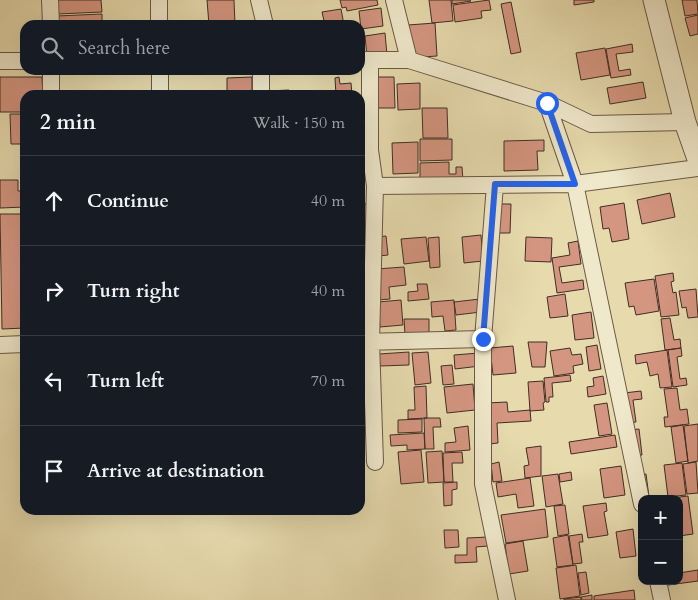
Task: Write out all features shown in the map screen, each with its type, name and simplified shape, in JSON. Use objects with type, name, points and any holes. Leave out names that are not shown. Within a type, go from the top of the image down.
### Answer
[{"type":"street","points":[[50,0],[50,20]]},
{"type":"street","points":[[159,0],[159,20]]},
{"type":"street","points":[[259,0],[264,20]]},
{"type":"street","points":[[394,0],[409,60]]},
{"type":"street","points":[[654,0],[685,122],[698,159]]},
{"type":"street","points":[[375,462],[366,342],[374,186],[365,60],[409,60],[547,103],[591,124],[685,122]]},
{"type":"street","points":[[0,61],[20,61]]},
{"type":"street","points":[[51,75],[51,90]]},
{"type":"street","points":[[160,75],[160,90]]},
{"type":"street","points":[[261,75],[261,90]]},
{"type":"street","points":[[547,103],[575,184],[640,495]]},
{"type":"street","points":[[374,186],[575,184],[698,168]]},
{"type":"street","points":[[495,184],[483,339],[484,484],[507,600]]},
{"type":"street","points":[[366,342],[483,339]]},
{"type":"street","points":[[0,345],[20,344]]},
{"type":"street","points":[[659,585],[662,600]]},
{"type":"building","points":[[57,0],[101,0],[102,12],[58,14]]},
{"type":"building","points":[[207,0],[234,0],[235,20],[209,20]]},
{"type":"building","points":[[340,0],[377,0],[378,5],[347,11],[346,7],[342,8]]},
{"type":"building","points":[[429,0],[451,0],[453,21],[432,23]]},
{"type":"building","points":[[452,0],[470,0],[471,1],[452,4]]},
{"type":"building","points":[[489,0],[491,10],[481,11],[482,18],[455,22],[453,5]]},
{"type":"building","points":[[574,0],[594,0],[594,2],[574,5]]},
{"type":"building","points":[[682,0],[697,0],[698,14],[685,16]]},
{"type":"building","points":[[511,2],[521,52],[511,54],[501,4]]},
{"type":"building","points":[[381,8],[383,26],[365,28],[365,20],[360,20],[359,11]]},
{"type":"building","points":[[341,9],[343,20],[324,20],[322,12]]},
{"type":"building","points":[[102,14],[102,20],[57,20],[57,16]]},
{"type":"building","points":[[698,15],[698,34],[690,36],[685,18]]},
{"type":"building","points":[[435,23],[437,56],[409,58],[408,25]]},
{"type":"building","points":[[385,33],[387,55],[367,57],[365,36]]},
{"type":"building","points":[[632,44],[633,52],[616,54],[619,71],[630,69],[631,75],[611,78],[606,49]]},
{"type":"building","points":[[605,48],[610,75],[581,80],[576,53]]},
{"type":"building","points":[[0,77],[42,77],[43,90],[20,90],[20,112],[0,112]]},
{"type":"building","points":[[252,77],[252,90],[227,90],[227,78]]},
{"type":"building","points":[[339,77],[340,84],[351,83],[352,90],[336,90],[335,78]]},
{"type":"building","points":[[372,77],[394,77],[395,108],[372,108]]},
{"type":"building","points":[[643,82],[646,98],[610,104],[607,88]]},
{"type":"building","points":[[420,83],[420,109],[398,110],[397,84]]},
{"type":"building","points":[[422,108],[447,108],[448,138],[423,138]]},
{"type":"building","points":[[10,114],[20,114],[20,144],[11,144]]},
{"type":"building","points":[[420,139],[452,139],[452,160],[420,161]]},
{"type":"building","points":[[544,140],[544,151],[537,151],[538,170],[504,171],[504,141]]},
{"type":"building","points":[[418,142],[418,173],[393,174],[392,143]]},
{"type":"building","points":[[449,162],[449,174],[456,174],[456,167],[462,167],[463,181],[420,182],[420,163]]},
{"type":"building","points":[[0,180],[18,180],[20,207],[0,208]]},
{"type":"building","points":[[670,193],[675,217],[642,224],[637,200]]},
{"type":"building","points":[[624,203],[629,239],[612,242],[609,228],[603,229],[600,207]]},
{"type":"building","points":[[365,204],[367,204],[365,234]]},
{"type":"building","points":[[497,204],[511,204],[510,233],[496,233]]},
{"type":"building","points":[[0,214],[20,214],[20,328],[2,329]]},
{"type":"building","points":[[481,235],[483,261],[464,263],[462,237]]},
{"type":"building","points":[[386,236],[388,255],[379,256],[377,237]]},
{"type":"building","points":[[426,237],[429,261],[404,264],[401,239]]},
{"type":"building","points":[[439,237],[440,267],[430,268],[428,238]]},
{"type":"building","points":[[526,237],[552,238],[551,262],[525,261]]},
{"type":"building","points":[[365,239],[366,239],[365,264]]},
{"type":"building","points":[[578,241],[581,264],[559,267],[562,283],[583,280],[584,289],[557,293],[552,258],[570,255],[568,243]]},
{"type":"building","points":[[404,267],[406,285],[389,287],[390,299],[378,300],[376,269]]},
{"type":"building","points":[[673,273],[674,281],[671,282],[673,293],[676,292],[679,315],[661,317],[655,276]]},
{"type":"building","points":[[654,279],[659,311],[636,315],[634,306],[629,307],[625,283]]},
{"type":"building","points":[[417,284],[427,284],[429,299],[408,301],[408,292],[418,291]]},
{"type":"building","points":[[696,289],[698,317],[688,318],[686,307],[682,308],[679,291]]},
{"type":"building","points":[[565,294],[568,316],[550,318],[547,297]]},
{"type":"building","points":[[480,299],[481,312],[456,315],[454,302]]},
{"type":"building","points":[[401,300],[403,325],[380,327],[378,302]]},
{"type":"building","points":[[454,300],[456,330],[445,331],[443,316],[432,317],[431,302]]},
{"type":"building","points":[[591,312],[594,338],[575,340],[572,315]]},
{"type":"building","points":[[670,318],[674,340],[680,339],[681,348],[665,350],[661,319]]},
{"type":"building","points":[[404,319],[429,319],[429,334],[405,335]]},
{"type":"building","points":[[528,342],[547,342],[545,367],[532,367]]},
{"type":"building","points":[[597,345],[601,369],[589,371],[586,347]]},
{"type":"building","points":[[513,346],[516,373],[493,375],[490,348]]},
{"type":"building","points":[[570,348],[572,355],[581,354],[583,364],[573,366],[574,373],[554,376],[550,351]]},
{"type":"building","points":[[681,348],[682,356],[677,357],[680,379],[686,378],[687,385],[673,387],[668,350]]},
{"type":"building","points":[[667,350],[672,387],[660,388],[658,374],[650,376],[647,362],[636,364],[635,355]]},
{"type":"building","points":[[409,352],[409,365],[380,366],[379,354]]},
{"type":"building","points":[[428,352],[431,383],[415,385],[412,353]]},
{"type":"building","points":[[479,353],[480,366],[455,369],[454,355]]},
{"type":"building","points":[[452,365],[454,384],[443,385],[441,366]]},
{"type":"building","points":[[570,375],[571,381],[552,383],[553,397],[549,397],[549,402],[546,402],[544,378]]},
{"type":"building","points":[[603,376],[606,394],[588,397],[587,387],[594,386],[593,378]]},
{"type":"building","points":[[543,381],[544,410],[530,411],[528,382]]},
{"type":"building","points":[[473,384],[475,410],[447,413],[444,387]]},
{"type":"building","points":[[426,386],[427,418],[408,419],[408,410],[415,410],[414,387]]},
{"type":"building","points":[[677,388],[680,410],[687,409],[689,424],[665,427],[664,417],[668,417],[664,389]]},
{"type":"building","points":[[641,391],[642,399],[633,400],[636,422],[627,423],[624,393]]},
{"type":"building","points":[[507,402],[508,412],[530,410],[531,421],[497,423],[498,443],[490,444],[487,403]]},
{"type":"building","points":[[607,403],[612,434],[599,436],[594,405]]},
{"type":"building","points":[[424,418],[440,418],[441,427],[433,427],[434,449],[425,449]]},
{"type":"building","points":[[422,419],[422,432],[398,433],[398,420]]},
{"type":"building","points":[[698,424],[698,461],[688,463],[684,426]]},
{"type":"building","points":[[683,425],[688,461],[676,463],[671,427]]},
{"type":"building","points":[[468,426],[470,450],[445,452],[445,443],[456,442],[454,428]]},
{"type":"building","points":[[639,429],[642,455],[634,456],[630,430]]},
{"type":"building","points":[[424,433],[425,449],[407,450],[407,445],[391,446],[390,435]]},
{"type":"building","points":[[615,435],[617,447],[571,454],[569,442]]},
{"type":"building","points":[[541,446],[541,476],[525,478],[524,466],[529,465],[526,448]]},
{"type":"building","points":[[421,450],[424,482],[401,484],[398,452]]},
{"type":"building","points":[[442,451],[444,482],[428,483],[426,452]]},
{"type":"building","points":[[462,452],[463,463],[452,463],[453,482],[444,482],[443,453]]},
{"type":"building","points":[[499,462],[502,481],[493,482],[491,464]]},
{"type":"building","points":[[696,462],[698,493],[687,494],[683,464]]},
{"type":"building","points":[[682,463],[686,495],[668,495],[664,465]]},
{"type":"building","points":[[621,466],[625,495],[604,498],[600,469]]},
{"type":"building","points":[[571,472],[572,480],[560,482],[559,474]]},
{"type":"building","points":[[558,474],[563,504],[546,507],[542,476]]},
{"type":"building","points":[[646,474],[649,495],[641,495],[639,475]]},
{"type":"building","points":[[530,478],[534,506],[518,508],[516,494],[498,497],[496,483]]},
{"type":"building","points":[[457,482],[457,489],[452,490],[452,505],[444,506],[443,483]]},
{"type":"building","points":[[688,496],[693,534],[683,535],[683,497]]},
{"type":"building","points":[[606,503],[607,511],[604,512],[608,535],[588,538],[583,506]]},
{"type":"building","points":[[565,505],[569,534],[558,536],[554,506]]},
{"type":"building","points":[[545,509],[548,537],[506,543],[501,515]]},
{"type":"building","points":[[633,529],[636,556],[620,558],[616,532]]},
{"type":"building","points":[[444,530],[458,530],[459,547],[445,548]]},
{"type":"building","points":[[582,534],[583,542],[579,542],[582,563],[573,564],[569,536]]},
{"type":"building","points":[[568,535],[573,565],[557,567],[553,538]]},
{"type":"building","points":[[488,537],[488,546],[476,547],[477,562],[455,563],[455,555],[467,555],[467,538]]},
{"type":"building","points":[[523,541],[528,571],[509,574],[505,544]]},
{"type":"building","points":[[576,565],[580,596],[560,599],[556,568]]},
{"type":"building","points":[[698,570],[698,581],[683,583],[683,572]]},
{"type":"building","points":[[586,572],[589,593],[581,595],[578,573]]},
{"type":"building","points":[[634,590],[635,600],[594,600],[594,596]]},
{"type":"building","points":[[592,595],[592,600],[582,600],[581,597]]},
{"type":"building","points":[[581,597],[581,600],[564,600],[564,599]]},
{"type":"route","points":[[483,339],[495,184],[575,184],[547,103]]}]
